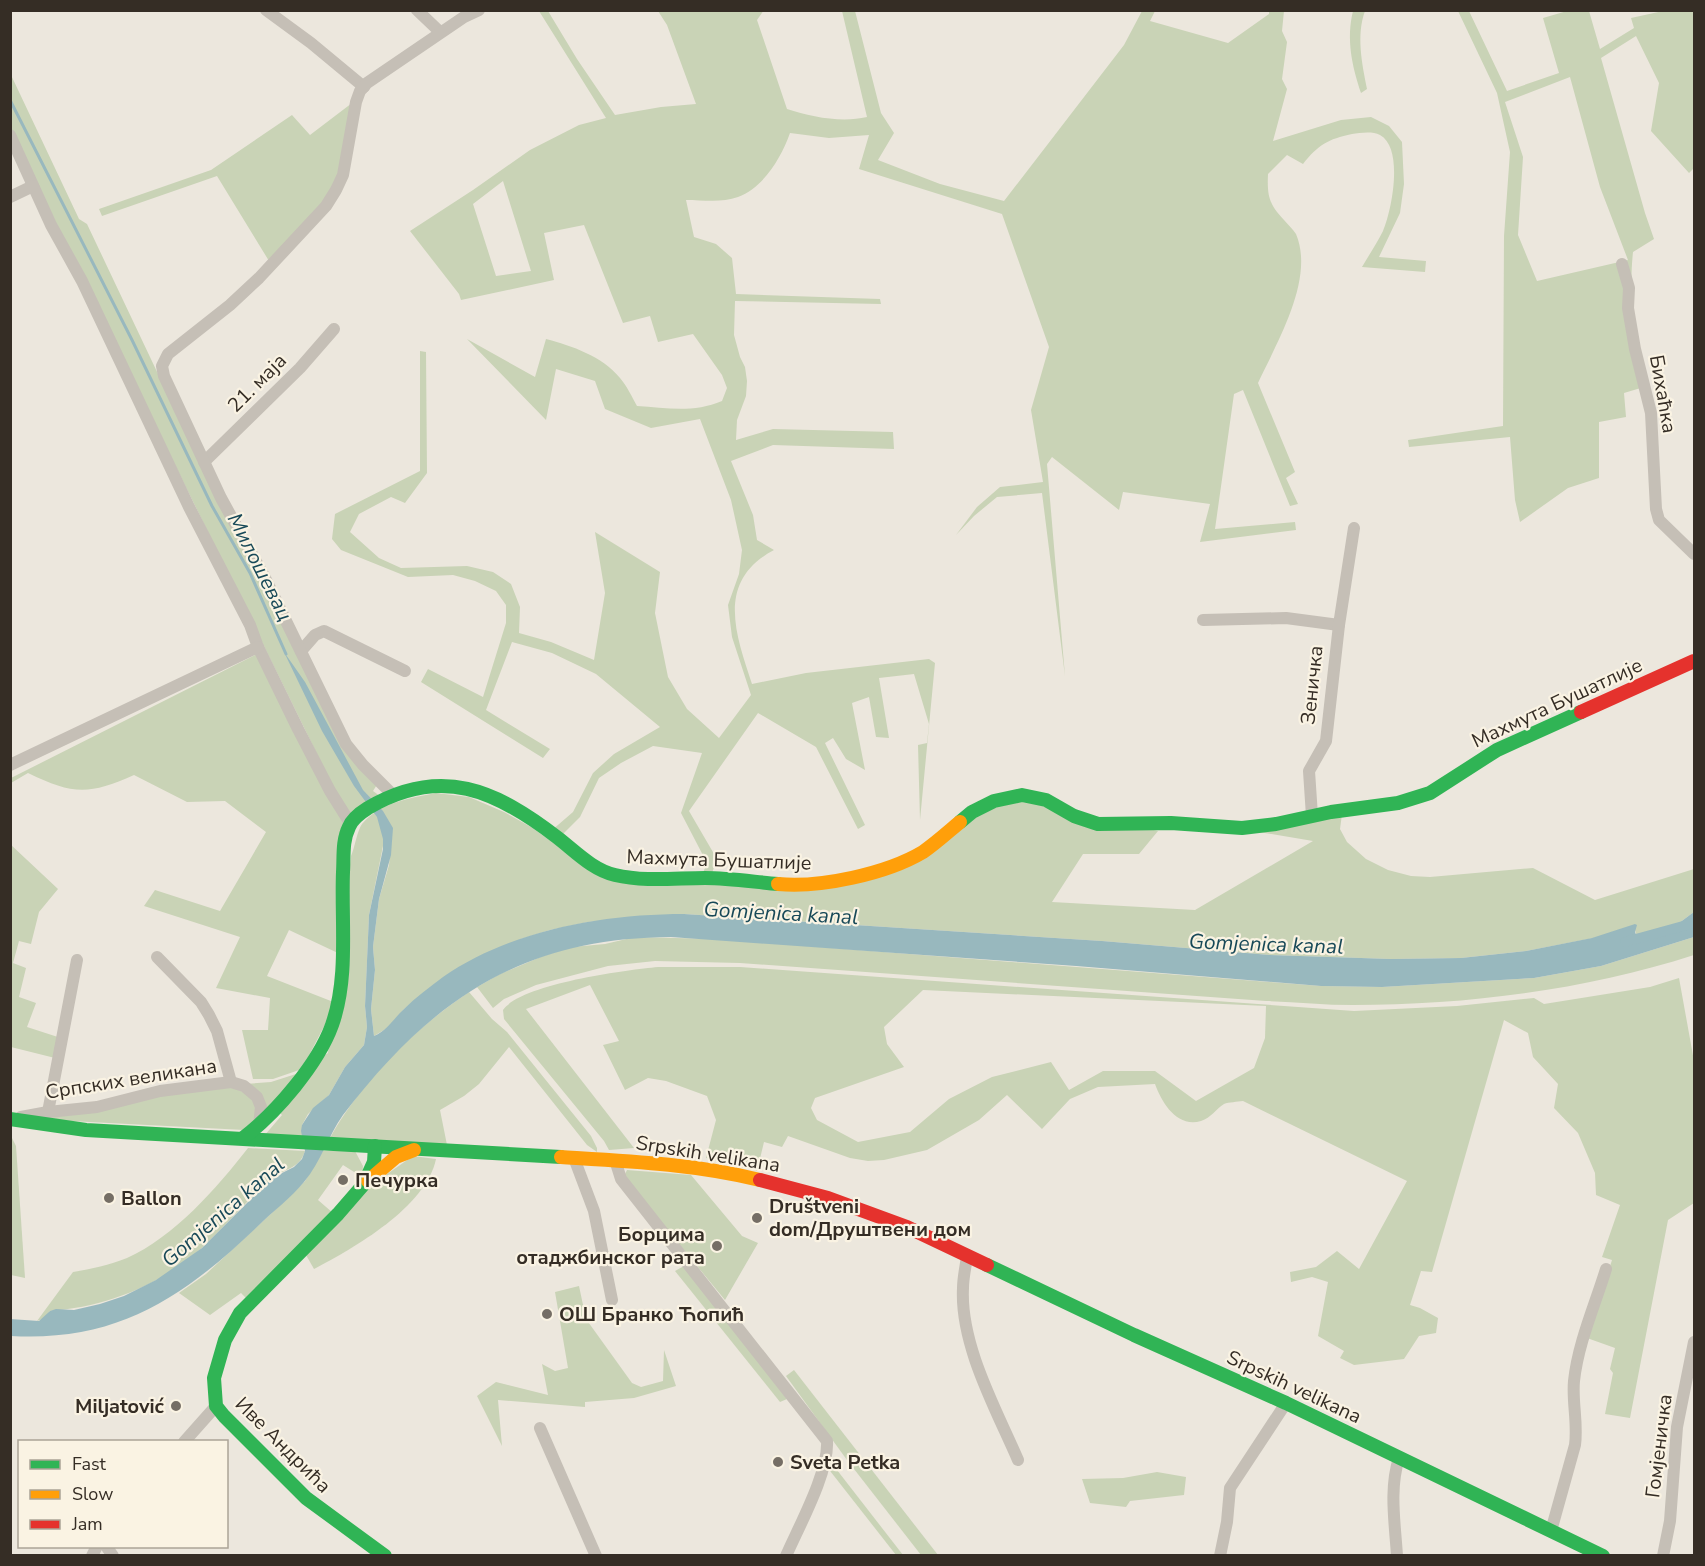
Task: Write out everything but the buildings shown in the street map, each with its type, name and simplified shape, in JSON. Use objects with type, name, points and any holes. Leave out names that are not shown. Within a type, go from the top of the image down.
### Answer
[{"type":"street","points":[[266,10],[311,43],[364,87]]},
{"type":"street","points":[[417,10],[440,33]]},
{"type":"street","points":[[388,798],[346,744],[259,567],[221,498],[164,376],[162,366],[164,359],[173,349],[230,305],[259,278],[326,206],[343,174],[356,102],[364,87],[440,33],[479,10]]},
{"type":"street","points":[[10,135],[189,507],[250,624],[258,647],[325,781],[355,819],[347,835],[342,879],[340,979],[333,1022],[324,1045],[260,1133]]},
{"type":"street","points":[[10,197],[33,186]]},
{"type":"street","name":"Бихаћка","points":[[1622,264],[1629,288],[1628,308],[1635,349],[1651,413],[1656,509],[1659,520],[1695,554]]},
{"type":"street","name":"21. маја","points":[[204,462],[300,368],[334,329]]},
{"type":"street","name":"Зеничка","points":[[1312,816],[1309,771],[1326,741],[1339,625],[1354,528]]},
{"type":"street","name":"Зеничка","points":[[1203,620],[1286,618],[1339,625]]},
{"type":"street","points":[[301,651],[315,635],[324,631],[405,672]]},
{"type":"street","points":[[10,765],[258,647]]},
{"type":"street","name":"Махмута Бушатлије","points":[[355,819],[388,798],[412,787],[441,785],[465,787],[494,797],[541,825],[563,841],[584,861],[618,876],[715,878],[813,886],[901,863],[918,856],[975,809],[1003,798],[1022,795],[1038,796],[1049,800],[1092,823],[1109,825],[1161,823],[1242,828],[1267,826],[1420,798],[1436,790],[1492,752],[1695,661]]},
{"type":"street","points":[[157,957],[201,1002],[209,1015],[217,1030],[231,1082]]},
{"type":"street","points":[[48,1112],[77,960]]},
{"type":"street","name":"Српских великана","points":[[231,1082],[244,1086],[257,1097],[261,1107],[260,1133],[243,1138],[86,1130],[11,1119],[48,1112],[97,1107],[160,1091],[231,1082]]},
{"type":"street","name":"Srpskih velikana","points":[[260,1133],[350,1145],[615,1160],[731,1173],[828,1197],[968,1255],[1134,1335],[1286,1403],[1603,1556]]},
{"type":"street","points":[[350,1145],[357,1148],[363,1155],[366,1169],[364,1184]]},
{"type":"street","points":[[364,1184],[374,1162],[375,1146]]},
{"type":"street","points":[[364,1184],[396,1157],[419,1149]]},
{"type":"street","points":[[574,1158],[594,1211],[612,1300]]},
{"type":"street","points":[[615,1160],[621,1179],[828,1441],[828,1452],[820,1477],[786,1556]]},
{"type":"street","name":"Иве Андрића","points":[[364,1184],[240,1312],[231,1326],[218,1359],[214,1378],[216,1406],[235,1428],[306,1498],[385,1556]]},
{"type":"street","points":[[968,1255],[963,1288],[966,1326],[980,1371],[1018,1460]]},
{"type":"street","points":[[1551,1531],[1575,1445],[1576,1367],[1606,1269]]},
{"type":"street","name":"Гомјеничка","points":[[1663,1556],[1670,1521],[1677,1427],[1695,1342]]},
{"type":"street","points":[[1220,1556],[1227,1522],[1230,1488],[1286,1403]]},
{"type":"street","points":[[186,1440],[216,1406]]},
{"type":"street","points":[[540,1428],[596,1556]]},
{"type":"street","points":[[1396,1556],[1393,1494],[1394,1474],[1399,1458]]},
{"type":"green space","points":[[764,10],[757,20],[787,109],[816,117],[857,119],[867,117],[842,11],[855,11],[881,113],[894,133],[878,160],[940,184],[1004,201],[1124,45],[1142,11],[1155,11],[1150,21],[1228,43],[1269,14],[1269,11],[1284,11],[1282,31],[1287,42],[1282,79],[1287,89],[1273,141],[1341,120],[1371,117],[1389,126],[1402,142],[1404,184],[1400,213],[1379,257],[1426,261],[1425,272],[1362,267],[1383,231],[1392,195],[1394,166],[1392,153],[1387,142],[1380,135],[1362,133],[1336,138],[1319,147],[1303,164],[1287,155],[1268,174],[1268,188],[1272,204],[1296,234],[1301,252],[1301,270],[1291,310],[1258,383],[1295,472],[1286,478],[1298,504],[1290,506],[1243,390],[1234,394],[1215,529],[1295,522],[1296,530],[1200,542],[1210,504],[1123,492],[1119,510],[1052,457],[1047,464],[1065,676],[1042,493],[997,497],[956,535],[977,507],[1000,487],[1043,482],[1031,410],[1049,347],[1002,214],[859,169],[869,135],[829,138],[790,133],[770,171],[764,179],[747,192],[726,200],[686,200],[694,237],[716,244],[732,258],[736,294],[880,299],[881,304],[735,301],[734,335],[745,367],[747,381],[746,396],[737,420],[736,440],[773,429],[893,432],[894,449],[773,445],[731,461],[753,515],[757,540],[774,550],[755,563],[743,577],[737,593],[736,628],[752,684],[806,673],[929,659],[935,663],[920,820],[918,745],[927,743],[929,724],[914,674],[879,678],[889,738],[876,737],[869,697],[852,703],[865,770],[846,759],[833,738],[825,743],[865,825],[858,829],[816,747],[758,713],[689,811],[717,859],[712,873],[703,873],[707,863],[681,813],[702,753],[653,746],[599,778],[580,817],[561,836],[551,831],[573,812],[593,773],[614,754],[660,727],[596,674],[552,653],[512,642],[486,710],[550,749],[543,758],[421,682],[428,669],[483,697],[506,623],[506,605],[496,591],[475,581],[453,575],[408,577],[341,550],[332,539],[335,514],[420,471],[420,351],[426,352],[427,473],[405,503],[391,497],[359,514],[350,532],[379,558],[401,568],[467,566],[493,572],[511,584],[520,607],[519,633],[551,642],[594,660],[605,593],[595,532],[660,572],[655,613],[668,677],[687,709],[719,738],[751,695],[732,637],[728,605],[739,574],[742,550],[731,500],[700,419],[651,428],[605,409],[595,381],[556,369],[546,420],[467,339],[535,377],[546,339],[566,345],[596,358],[613,370],[625,384],[637,406],[680,409],[712,405],[722,401],[727,388],[722,375],[693,334],[658,342],[650,316],[623,323],[584,225],[544,233],[554,280],[461,300],[459,294],[410,231],[530,150],[579,125],[606,118],[539,11],[548,11],[615,115],[696,104],[667,25],[658,11]],"holes":[[[503,181],[531,271],[496,276],[473,204]]]},
{"type":"green space","points":[[1353,11],[1365,11],[1360,40],[1367,89],[1361,93],[1351,52],[1350,32]]},
{"type":"green space","points":[[1458,11],[1469,11],[1507,91],[1559,73],[1543,18],[1567,11],[1589,11],[1600,49],[1634,28],[1631,18],[1663,11],[1694,11],[1694,168],[1689,173],[1651,131],[1659,83],[1636,36],[1601,58],[1654,239],[1633,252],[1631,286],[1644,387],[1624,393],[1626,417],[1599,422],[1599,478],[1568,488],[1520,522],[1515,500],[1510,437],[1409,447],[1408,440],[1503,426],[1504,236],[1510,152],[1497,93]],"holes":[[[1570,77],[1600,187],[1628,260],[1537,281],[1518,235],[1523,157],[1505,102]]]},
{"type":"green space","points":[[11,75],[79,219],[87,224],[168,395],[350,754],[378,783],[373,791],[384,799],[356,816],[345,811],[11,131]]},
{"type":"green space","points":[[356,100],[343,163],[327,202],[269,261],[217,176],[102,216],[99,209],[211,170],[292,115],[310,135]]},
{"type":"green space","points":[[257,654],[344,821],[340,954],[289,930],[267,976],[336,1003],[302,1069],[273,1079],[253,1079],[242,1030],[268,1030],[270,998],[216,988],[240,937],[144,906],[155,890],[220,911],[266,832],[225,801],[187,802],[134,775],[105,786],[81,790],[69,789],[28,773],[11,783],[11,778]]},
{"type":"green space","points":[[436,793],[469,797],[504,812],[531,827],[586,866],[806,890],[891,871],[988,806],[1024,800],[1158,831],[1139,854],[1083,854],[1052,902],[1195,910],[1313,841],[1259,832],[1342,814],[1340,829],[1347,842],[1366,859],[1388,870],[1411,876],[1430,877],[1533,868],[1595,900],[1694,869],[1694,912],[1668,932],[1655,937],[1637,937],[1635,930],[1526,951],[1461,958],[1391,959],[1270,955],[1102,941],[684,914],[588,922],[521,939],[450,973],[404,1009],[389,1027],[374,1036],[371,1009],[375,970],[373,947],[379,899],[389,865],[392,835],[383,846],[369,915],[365,1006],[367,1027],[364,1045],[345,1067],[329,1095],[308,1114],[302,1125],[302,1137],[264,1136],[282,1115],[276,1109],[270,1114],[245,1084],[271,1082],[296,1074],[328,1053],[351,856],[360,827],[369,817],[386,806],[405,799]]},
{"type":"green space","points":[[10,844],[58,889],[39,912],[31,944],[19,941],[13,963],[26,968],[19,997],[36,1003],[27,1027],[64,1039],[59,1059],[11,1047]]},
{"type":"green space","points":[[635,937],[716,939],[1321,986],[1382,987],[1534,978],[1601,966],[1694,937],[1694,955],[1611,978],[1568,986],[1482,998],[1396,1004],[1342,1005],[1266,1001],[740,963],[655,961],[608,966],[536,985],[504,999],[493,1008],[477,987],[500,974],[543,956],[572,947],[605,944]]},
{"type":"green space","points":[[740,967],[1354,1011],[1457,1006],[1534,998],[1544,1004],[1650,987],[1679,978],[1694,1061],[1694,1203],[1668,1220],[1630,1418],[1605,1414],[1615,1348],[1587,1338],[1612,1260],[1602,1257],[1620,1205],[1596,1195],[1595,1173],[1578,1133],[1554,1108],[1558,1084],[1533,1057],[1528,1033],[1504,1020],[1432,1272],[1421,1271],[1410,1305],[1438,1318],[1436,1333],[1419,1336],[1404,1359],[1354,1365],[1340,1358],[1344,1351],[1318,1336],[1328,1282],[1312,1277],[1291,1282],[1290,1272],[1316,1267],[1337,1251],[1359,1269],[1407,1181],[1243,1101],[1224,1104],[1201,1121],[1185,1121],[1166,1106],[1155,1084],[1098,1087],[1070,1099],[1042,1129],[1007,1095],[979,1120],[927,1150],[884,1160],[868,1161],[850,1158],[788,1136],[782,1147],[764,1142],[757,1171],[706,1158],[716,1120],[707,1096],[666,1081],[648,1078],[625,1090],[603,1045],[619,1041],[590,985],[526,1009],[634,1148],[609,1150],[504,1019],[503,1010],[513,1001],[551,986],[599,975],[643,969]],"holes":[[[923,990],[1266,1006],[1265,1038],[1254,1068],[1196,1101],[1155,1071],[1103,1071],[1069,1090],[1051,1062],[992,1077],[949,1099],[910,1132],[858,1142],[817,1120],[811,1108],[815,1098],[904,1067],[887,1044],[884,1027]]]},
{"type":"green space","points":[[469,992],[492,1019],[507,1032],[591,1136],[597,1152],[587,1145],[509,1047],[479,1084],[440,1110],[447,1145],[330,1138],[357,1096],[391,1057],[429,1022]]},
{"type":"green space","points":[[231,1087],[251,1095],[259,1116],[244,1130],[32,1119],[165,1095]]},
{"type":"green space","points":[[10,1134],[16,1146],[25,1278],[11,1275]]},
{"type":"green space","points":[[248,1148],[305,1151],[299,1162],[271,1179],[203,1247],[169,1272],[132,1292],[92,1305],[50,1311],[43,1319],[37,1321],[73,1272],[127,1258],[178,1225],[223,1179]]},
{"type":"green space","points":[[323,1151],[355,1151],[363,1166],[362,1177],[343,1165],[318,1200],[333,1213],[246,1298],[241,1293],[210,1315],[179,1293],[206,1274],[290,1196],[305,1181]]},
{"type":"green space","points":[[413,1156],[436,1159],[430,1177],[404,1209],[368,1238],[314,1269],[306,1255],[370,1186]]},
{"type":"green space","points":[[627,1170],[691,1175],[742,1236],[758,1243],[725,1300],[629,1183],[625,1174]]},
{"type":"green space","points":[[684,1266],[787,1399],[780,1402],[675,1271]]},
{"type":"green space","points":[[579,1286],[586,1319],[632,1383],[641,1387],[663,1381],[664,1350],[676,1386],[634,1398],[585,1402],[585,1407],[498,1400],[502,1446],[477,1396],[496,1382],[548,1395],[542,1364],[555,1371],[568,1368],[555,1292]]},
{"type":"green space","points":[[794,1370],[938,1555],[921,1555],[847,1460],[786,1376]]},
{"type":"green space","points":[[830,1461],[903,1555],[896,1555],[827,1467]]},
{"type":"green space","points":[[1157,1472],[1186,1477],[1184,1495],[1130,1501],[1126,1507],[1090,1503],[1082,1479],[1123,1478]]},
{"type":"water","points":[[284,652],[305,682],[363,790],[383,811],[393,828],[391,855],[379,899],[373,947],[375,970],[371,1009],[374,1036],[383,1031],[413,1000],[443,977],[498,947],[559,928],[622,917],[684,914],[1102,941],[1270,955],[1391,959],[1461,958],[1526,951],[1592,938],[1635,924],[1637,925],[1635,932],[1637,937],[1655,937],[1668,932],[1694,912],[1694,937],[1601,966],[1534,978],[1382,987],[1321,986],[671,937],[618,940],[569,949],[525,963],[484,983],[447,1008],[411,1038],[343,1115],[315,1166],[299,1188],[231,1251],[176,1294],[117,1323],[49,1336],[11,1336],[10,1319],[39,1321],[50,1311],[56,1309],[74,1310],[124,1296],[156,1280],[202,1248],[272,1178],[294,1167],[302,1159],[305,1151],[302,1125],[313,1108],[329,1095],[345,1067],[364,1045],[367,1027],[365,1006],[369,915],[383,849],[383,839],[377,817],[354,786],[322,731]]},
{"type":"waterway","name":"Милошевац","points":[[10,100],[132,340],[212,506],[250,573],[286,654]]},
{"type":"waterway","name":"Gomjenica kanal","points":[[1625,942],[1694,923]]},
{"type":"traffic: fast","points":[[960,822],[972,812],[994,801],[1022,795],[1046,800],[1074,816],[1098,824],[1171,823],[1242,828],[1398,803],[1430,793],[1497,750],[1581,712]]},
{"type":"traffic: fast","points":[[243,1138],[256,1128],[295,1087],[326,1040],[341,988],[343,855],[347,832],[352,821],[359,814],[395,795],[420,788],[444,786],[467,789],[490,796],[535,821],[592,865],[615,875],[649,879],[705,878],[778,884]]},
{"type":"traffic: fast","points":[[10,1119],[86,1130],[561,1157]]},
{"type":"traffic: fast","points":[[375,1146],[374,1162],[364,1184],[338,1214],[240,1313],[225,1340],[214,1378],[216,1406],[224,1416],[306,1498],[385,1556]]},
{"type":"traffic: fast","points":[[987,1265],[1134,1335],[1286,1403],[1603,1556]]},
{"type":"traffic: slow","points":[[778,884],[795,885],[833,881],[891,867],[923,852],[960,822]]},
{"type":"traffic: slow","points":[[368,1181],[396,1157],[414,1150]]},
{"type":"traffic: slow","points":[[561,1157],[686,1167],[760,1180]]},
{"type":"traffic: jam","points":[[1581,712],[1694,661]]},
{"type":"traffic: jam","points":[[760,1180],[828,1198],[907,1227],[987,1265]]},
{"type":"place","name":"Печурка","points":[[343,1180]]},
{"type":"place","name":"Ballon","points":[[109,1198]]},
{"type":"place","name":"Društveni dom/Друштвени дом","points":[[757,1218]]},
{"type":"place","name":"Борцима отаджбинског рата","points":[[717,1246]]},
{"type":"place","name":"ОШ Бранко Ћопић","points":[[547,1314]]},
{"type":"place","name":"Miljatović","points":[[176,1406]]},
{"type":"place","name":"Sveta Petka","points":[[778,1462]]}]
